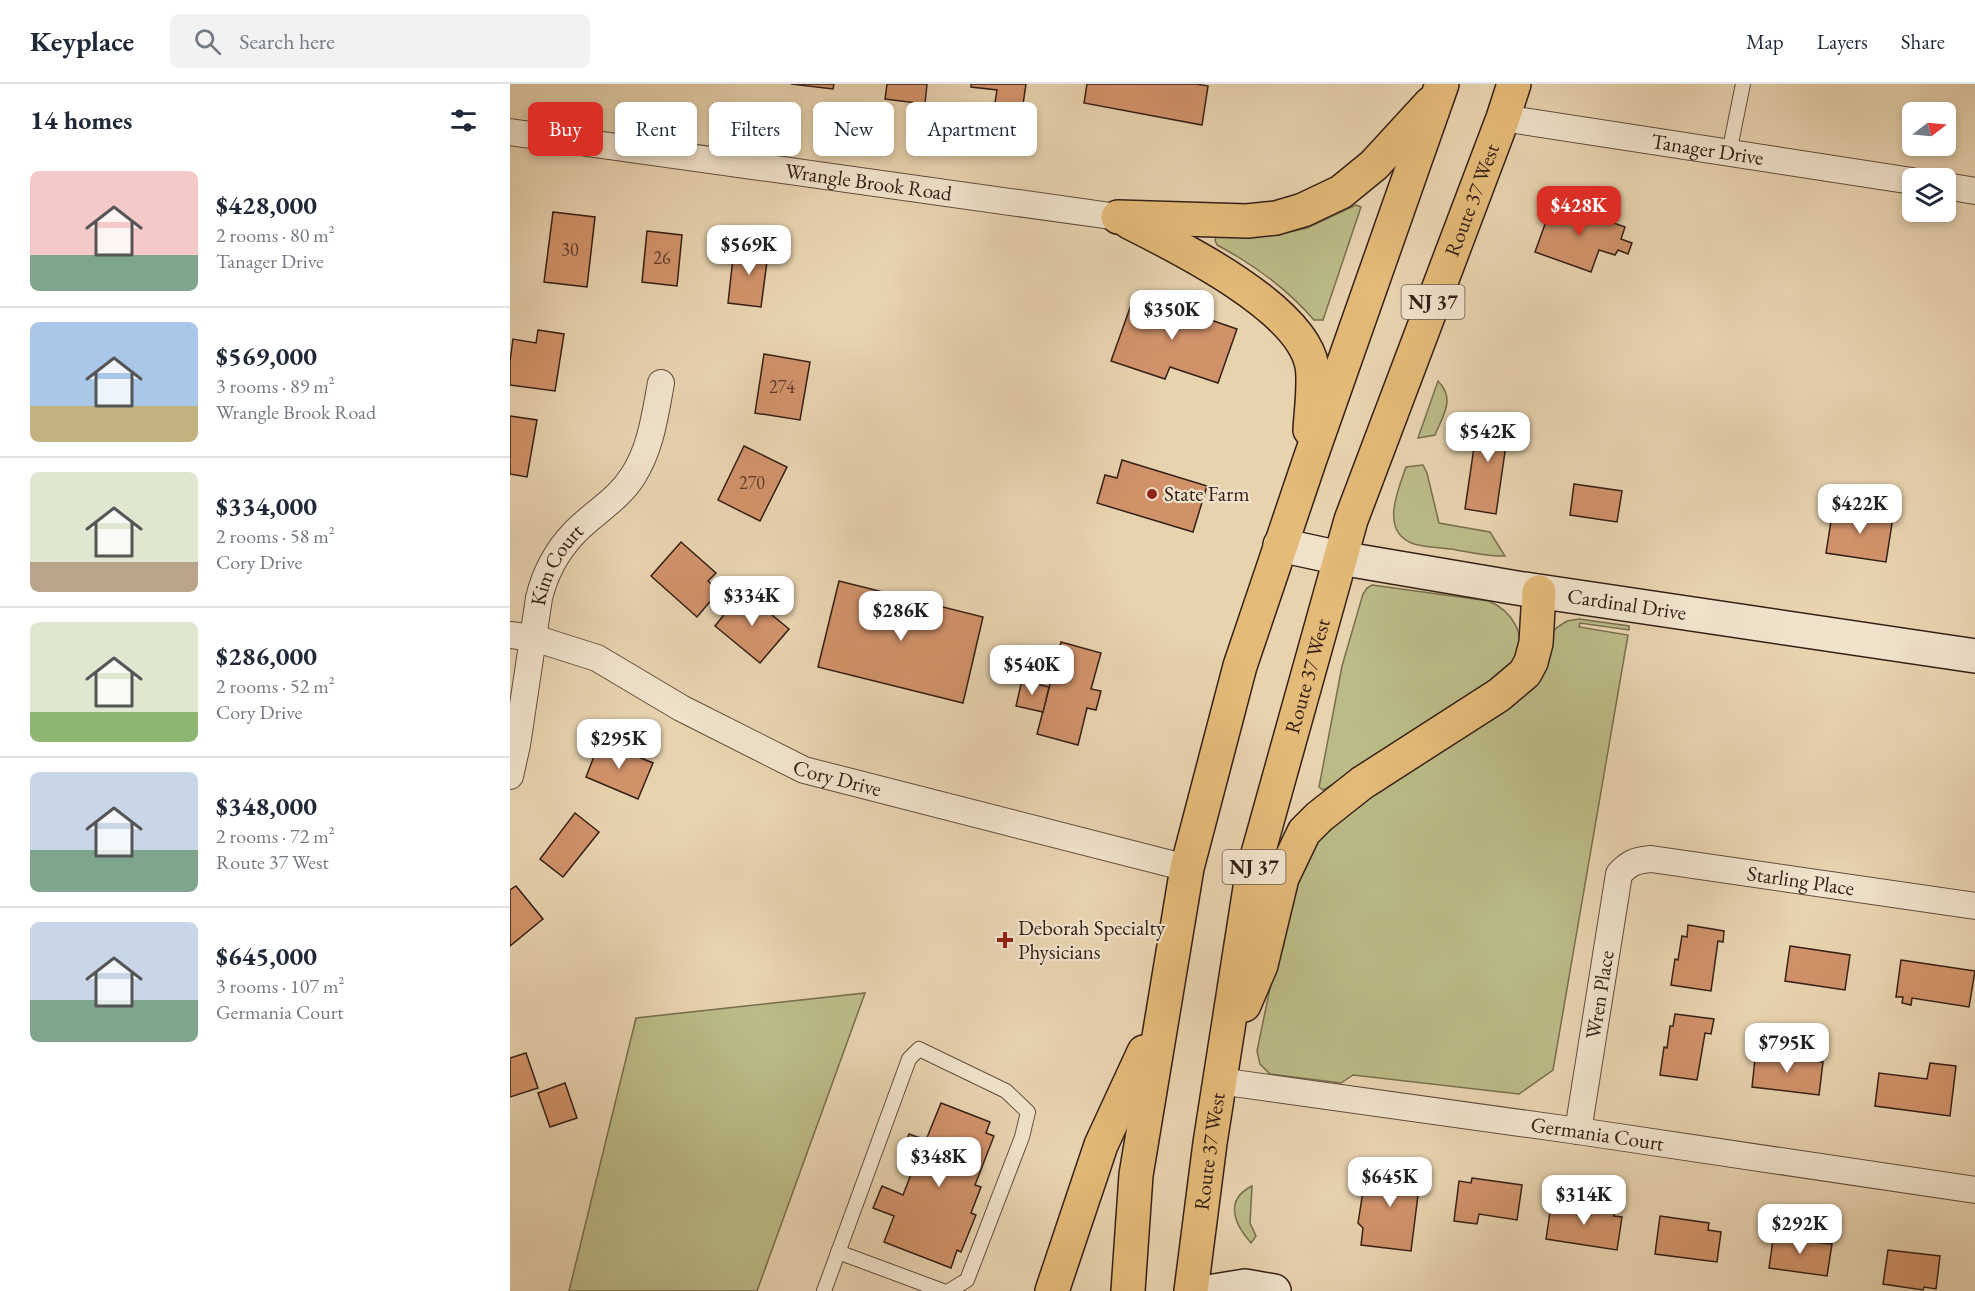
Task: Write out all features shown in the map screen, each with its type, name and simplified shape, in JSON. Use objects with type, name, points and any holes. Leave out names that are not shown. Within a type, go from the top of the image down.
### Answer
[{"type":"highway","name":"Route 37 West","points":[[1191,1291],[1221,1070],[1252,875],[1354,510],[1514,84]]},
{"type":"highway","points":[[1118,217],[1247,221],[1276,218],[1303,210],[1341,192],[1374,165],[1440,89]]},
{"type":"highway","name":"NJ 37","points":[[1128,1291],[1136,1175],[1187,868],[1240,666],[1280,545],[1440,89]]},
{"type":"highway","points":[[1118,217],[1182,248],[1246,288],[1286,323],[1304,343],[1312,366],[1310,459]]},
{"type":"highway","points":[[1221,1070],[1261,965],[1282,878],[1305,832],[1318,817],[1362,783],[1498,695],[1525,673],[1531,662],[1536,643],[1539,592]]},
{"type":"highway","points":[[1052,1291],[1101,1145],[1162,1012]]},
{"type":"street","name":"Tanager Drive","points":[[1503,118],[1902,179]]},
{"type":"street","name":"Wrangle Brook Road","points":[[510,132],[1118,217]]},
{"type":"street","points":[[1956,188],[1975,191]]},
{"type":"street","name":"Kim Court","points":[[510,776],[517,745],[522,636],[539,598],[543,579],[552,561],[573,533],[621,492],[633,476],[645,456],[653,428],[661,383]]},
{"type":"street","name":"Cardinal Drive","points":[[1280,545],[1340,558],[1539,592],[1975,656]]},
{"type":"street","name":"Cory Drive","points":[[522,636],[597,658],[681,708],[804,770],[1187,868]]},
{"type":"street","name":"Starling Place","points":[[1629,863],[1652,859],[1975,906]]},
{"type":"street","name":"Wren Place","points":[[1578,1131],[1619,874],[1629,863]]},
{"type":"street","name":"Germania Court","points":[[1221,1070],[1578,1131],[1975,1190]]},
{"type":"street","points":[[1214,1291],[1245,1286],[1274,1291]]},
{"type":"lane","points":[[1730,153],[1743,84]]},
{"type":"lane","points":[[824,1291],[909,1059],[919,1049],[1006,1090],[1028,1112],[1022,1137],[967,1280],[949,1291]]},
{"type":"lane","points":[[838,1252],[937,1289]]},
{"type":"green space","points":[[1356,205],[1361,207],[1323,320],[1314,320],[1281,288],[1244,260],[1217,245],[1215,240],[1217,235],[1280,234],[1307,228]]},
{"type":"green space","points":[[1438,381],[1446,394],[1444,414],[1435,435],[1418,438]]},
{"type":"green space","points":[[1423,465],[1439,523],[1490,532],[1505,556],[1423,546],[1403,538],[1394,520],[1399,487],[1406,467]]},
{"type":"green space","points":[[1372,585],[1489,601],[1504,611],[1515,624],[1520,641],[1519,650],[1514,661],[1502,674],[1368,764],[1323,790],[1319,787],[1342,666],[1363,594]]},
{"type":"green space","points":[[1579,619],[1629,626],[1629,630],[1580,623],[1579,627],[1628,635],[1553,1070],[1519,1094],[1353,1075],[1341,1083],[1270,1074],[1260,1064],[1257,1051],[1288,901],[1304,863],[1320,839],[1345,814],[1515,701],[1556,628],[1567,621]]},
{"type":"green space","points":[[865,993],[757,1291],[569,1291],[636,1018]]},
{"type":"green space","points":[[1252,1186],[1250,1223],[1256,1236],[1251,1243],[1236,1220],[1235,1205],[1243,1192]]},
{"type":"building","points":[[791,84],[834,84],[833,89]]},
{"type":"building","points":[[887,84],[927,84],[925,102],[885,99]]},
{"type":"building","points":[[971,84],[1026,84],[1023,102],[995,102],[997,90],[971,87]]},
{"type":"building","points":[[1087,84],[1196,84],[1208,86],[1202,125],[1084,103]]},
{"type":"building","points":[[1553,202],[1625,227],[1621,239],[1632,243],[1628,254],[1618,250],[1615,255],[1599,250],[1591,272],[1535,252]]},
{"type":"building","points":[[553,212],[595,217],[587,287],[544,282]]},
{"type":"building","points":[[647,231],[682,235],[677,286],[642,282]]},
{"type":"building","points":[[744,242],[769,246],[761,307],[728,303],[733,258],[742,259]]},
{"type":"building","points":[[1135,294],[1237,329],[1218,383],[1170,367],[1165,379],[1111,361]]},
{"type":"building","points":[[538,330],[564,334],[555,391],[510,385],[513,339],[536,343]]},
{"type":"building","points":[[764,354],[810,362],[800,420],[755,413]]},
{"type":"building","points":[[1479,413],[1510,417],[1496,514],[1465,509]]},
{"type":"building","points":[[510,416],[537,420],[527,477],[510,474]]},
{"type":"building","points":[[744,446],[787,467],[760,521],[718,500]]},
{"type":"building","name":"State Farm","points":[[1122,460],[1207,486],[1193,532],[1097,503],[1105,475],[1117,478]]},
{"type":"building","points":[[1574,484],[1622,491],[1617,522],[1570,515]]},
{"type":"building","points":[[1833,508],[1893,517],[1886,562],[1826,553]]},
{"type":"building","points":[[681,542],[716,573],[708,581],[719,591],[697,617],[651,576]]},
{"type":"building","points":[[839,581],[983,617],[963,703],[818,667]]},
{"type":"building","points":[[743,591],[789,629],[760,663],[715,626]]},
{"type":"building","points":[[1061,642],[1101,653],[1091,689],[1101,691],[1096,710],[1087,708],[1078,745],[1037,734]]},
{"type":"building","points":[[1022,680],[1049,687],[1043,712],[1016,706]]},
{"type":"building","points":[[600,741],[653,763],[638,799],[586,777]]},
{"type":"building","points":[[575,813],[599,832],[563,877],[540,859]]},
{"type":"building","points":[[516,886],[543,919],[510,946],[510,890]]},
{"type":"building","points":[[1688,925],[1724,931],[1723,942],[1718,941],[1711,991],[1671,985],[1675,959],[1678,960],[1682,936],[1687,937]]},
{"type":"building","points":[[1790,946],[1850,955],[1845,990],[1785,981]]},
{"type":"building","points":[[1901,960],[1975,971],[1969,1007],[1912,998],[1911,1005],[1902,1003],[1903,997],[1896,997]]},
{"type":"building","points":[[1675,1014],[1714,1019],[1711,1034],[1705,1033],[1697,1080],[1660,1075],[1664,1047],[1667,1048],[1670,1026],[1673,1026]]},
{"type":"building","points":[[1756,1050],[1774,1052],[1774,1057],[1823,1062],[1819,1095],[1752,1087]]},
{"type":"building","points":[[526,1053],[538,1088],[510,1097],[510,1058]]},
{"type":"building","points":[[1930,1063],[1956,1066],[1950,1116],[1875,1106],[1879,1073],[1927,1079]]},
{"type":"building","points":[[565,1083],[577,1118],[550,1127],[538,1093]]},
{"type":"building","points":[[941,1103],[990,1122],[986,1133],[994,1136],[975,1185],[981,1187],[971,1213],[976,1215],[961,1252],[957,1250],[951,1268],[884,1242],[894,1216],[873,1208],[882,1186],[903,1195],[917,1159],[901,1153],[909,1134],[926,1140]]},
{"type":"building","points":[[1371,1165],[1421,1171],[1411,1251],[1361,1245],[1363,1228],[1358,1223],[1364,1185],[1369,1182]]},
{"type":"building","points":[[1472,1178],[1522,1185],[1517,1220],[1479,1214],[1477,1224],[1454,1221],[1459,1181],[1471,1183]]},
{"type":"building","points":[[1552,1199],[1568,1201],[1567,1209],[1587,1212],[1587,1206],[1615,1210],[1614,1216],[1622,1217],[1617,1250],[1546,1239]]},
{"type":"building","points":[[1660,1216],[1709,1223],[1708,1230],[1721,1232],[1717,1262],[1655,1254]]},
{"type":"building","points":[[1774,1233],[1814,1238],[1814,1242],[1832,1244],[1827,1276],[1769,1268]]},
{"type":"building","points":[[1888,1250],[1940,1256],[1936,1289],[1924,1287],[1923,1290],[1883,1284]]},
{"type":"place","name":"State Farm","points":[[1152,494]]},
{"type":"place","name":"Deborah Specialty Physicians","points":[[1005,940]]}]
